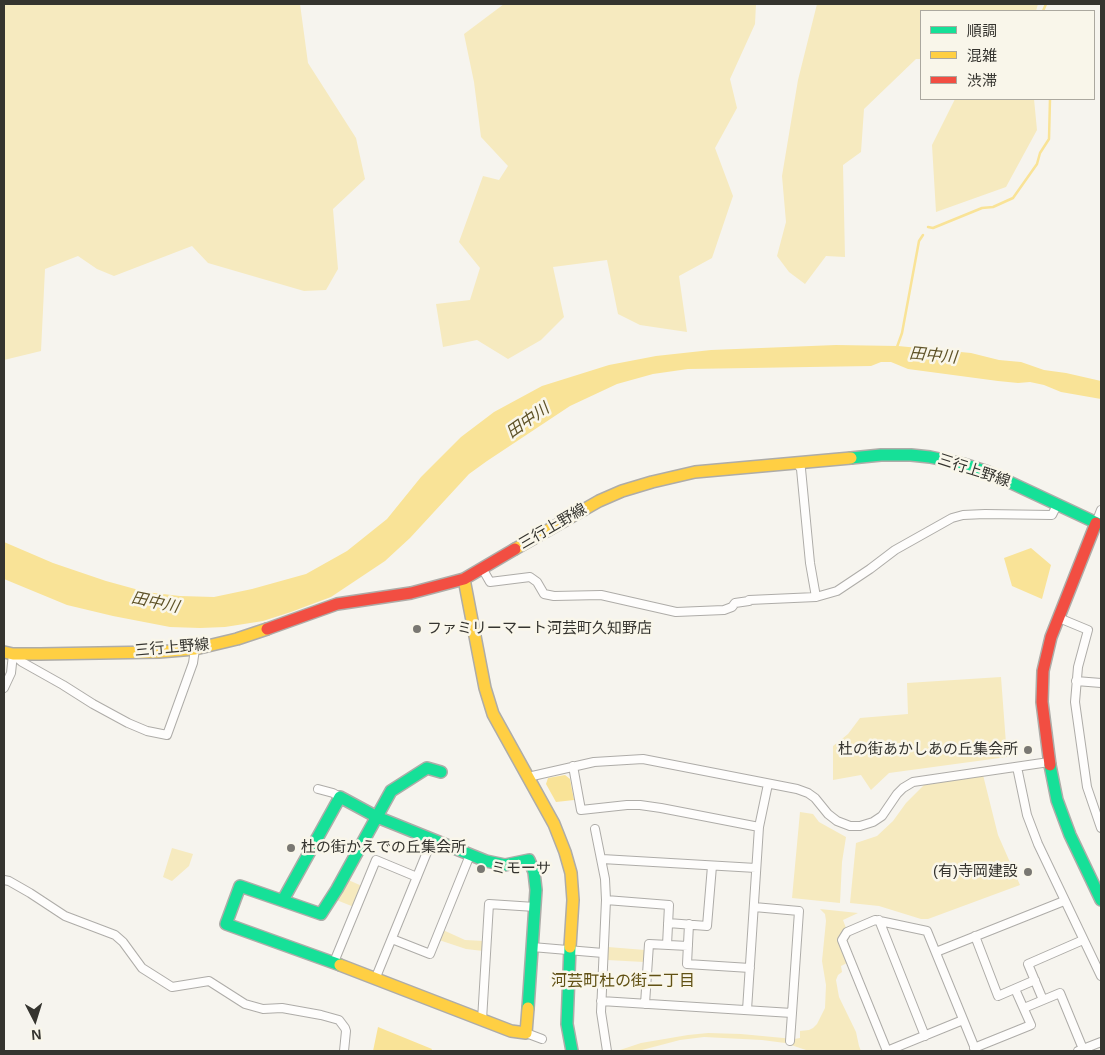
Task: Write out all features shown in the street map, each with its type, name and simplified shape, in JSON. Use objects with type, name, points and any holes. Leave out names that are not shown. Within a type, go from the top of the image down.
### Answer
[{"type":"street","name":"三行上野線","points":[[8,653],[159,652],[195,648],[255,634],[337,604],[411,593],[464,579],[599,500],[652,482],[695,472],[881,455],[930,457],[988,472],[1098,524]]},
{"type":"street","points":[[798,463],[816,597]]},
{"type":"street","points":[[482,568],[490,582],[530,576],[537,582],[544,594],[554,596],[601,595],[676,612],[724,610],[735,603],[748,600],[816,597],[837,591],[895,550],[952,518],[963,515],[985,514],[1052,515],[1057,505]]},
{"type":"street","points":[[1101,510],[1098,524],[1048,646],[1042,685],[1043,715],[1057,800],[1101,900]]},
{"type":"street","points":[[464,579],[485,688],[493,714],[556,830],[565,852],[570,873],[573,900],[566,1003],[567,1024],[572,1051]]},
{"type":"street","points":[[1059,618],[1088,630],[1080,653],[1075,702],[1087,786],[1098,812],[1101,828]]},
{"type":"street","points":[[8,653],[128,723],[167,735],[193,663],[195,648]]},
{"type":"street","points":[[4,688],[11,673],[8,653]]},
{"type":"street","points":[[1076,681],[1101,684]]},
{"type":"street","points":[[528,777],[606,760],[643,759],[797,789],[808,793],[837,821],[850,826],[860,826],[873,822],[882,816],[897,794],[913,782],[1050,762]]},
{"type":"street","points":[[573,766],[581,810],[640,805],[759,827]]},
{"type":"street","points":[[1017,767],[1033,831],[1064,901],[1101,976]]},
{"type":"street","points":[[441,772],[427,768],[391,791],[321,914],[240,886],[226,924],[376,977],[511,1031],[526,1033],[542,1039]]},
{"type":"street","points":[[748,1010],[759,827],[768,784]]},
{"type":"street","points":[[318,789],[332,793],[377,817],[495,864],[516,864],[529,860],[534,872],[536,890],[526,1033]]},
{"type":"street","points":[[283,900],[340,797]]},
{"type":"street","points":[[595,830],[605,879],[606,900],[601,1001],[606,1051]]},
{"type":"street","points":[[376,977],[432,840]]},
{"type":"street","points":[[392,939],[430,954],[470,855]]},
{"type":"street","points":[[602,858],[756,868]]},
{"type":"street","points":[[334,962],[376,860],[417,877]]},
{"type":"street","points":[[668,923],[707,926],[712,866]]},
{"type":"street","points":[[4,880],[30,893],[65,916],[115,935],[123,942],[142,968],[172,987],[209,981],[245,1004],[263,1008],[282,1008],[339,1020],[346,1032],[344,1051]]},
{"type":"street","points":[[606,900],[669,905],[667,945]]},
{"type":"street","points":[[936,952],[1064,901]]},
{"type":"street","points":[[482,1020],[489,904],[535,907]]},
{"type":"street","points":[[754,907],[799,910],[790,1041]]},
{"type":"street","points":[[963,1020],[887,1051],[842,940],[847,932],[875,920],[927,931],[936,952],[975,1050],[1030,1025],[1015,988]]},
{"type":"street","points":[[878,920],[925,1036]]},
{"type":"street","points":[[689,924],[687,964],[750,968]]},
{"type":"street","points":[[975,936],[998,996],[1035,980]]},
{"type":"street","points":[[1044,1000],[1028,964],[1084,940]]},
{"type":"street","points":[[645,1004],[649,944],[688,946]]},
{"type":"street","points":[[532,947],[603,952]]},
{"type":"street","points":[[1024,1008],[1060,993],[1081,1050],[1101,1042]]},
{"type":"street","points":[[601,1001],[792,1013]]},
{"type":"shaded area","points":[[4,4],[300,4],[308,63],[356,138],[365,179],[333,209],[338,269],[326,290],[304,291],[208,263],[192,246],[114,276],[97,269],[78,256],[45,269],[41,351],[4,360]]},
{"type":"shaded area","points":[[504,4],[756,4],[755,24],[730,79],[737,108],[715,148],[733,196],[712,258],[679,276],[687,332],[640,325],[618,314],[607,260],[553,267],[564,317],[541,340],[508,359],[477,340],[443,347],[436,304],[470,300],[480,268],[459,242],[483,176],[499,180],[508,166],[481,137],[474,82],[464,34]]},
{"type":"shaded area","points":[[817,4],[1038,4],[1036,10],[920,10],[920,59],[916,59],[864,109],[861,152],[843,165],[845,257],[826,256],[805,284],[789,272],[777,256],[786,222],[782,176],[798,80]]},
{"type":"shaded area","points":[[954,100],[1034,100],[1037,130],[1006,187],[936,212],[932,145]]},
{"type":"shaded area","points":[[1001,677],[1007,757],[889,773],[871,790],[861,775],[833,780],[833,746],[848,734],[860,718],[908,714],[907,683]]},
{"type":"shaded area","points":[[983,775],[998,835],[1020,885],[928,919],[921,919],[879,906],[850,903],[856,843],[877,836],[893,821],[906,803],[924,785]]},
{"type":"shaded area","points":[[800,812],[813,814],[819,822],[846,837],[842,862],[840,903],[792,898]]},
{"type":"shaded area","points":[[172,848],[193,854],[189,866],[172,881],[163,877]]},
{"type":"shaded area","points":[[346,879],[362,886],[354,907],[334,899]]},
{"type":"shaded area","points":[[820,909],[858,913],[843,920],[846,928],[839,940],[849,962],[841,966],[842,972],[836,980],[839,997],[856,1032],[861,1051],[809,1051],[785,1043],[704,1037],[680,1040],[638,1051],[617,1051],[641,1043],[708,1033],[800,1038],[800,1031],[813,1028],[825,1008],[826,985],[822,961],[826,921],[825,914]]},
{"type":"shaded area","points":[[443,930],[465,940],[484,941],[483,951],[466,949],[439,940]]},
{"type":"shaded area","points":[[608,947],[645,950],[644,962],[607,960]]},
{"type":"water","name":"田中川","points":[[836,345],[898,346],[971,353],[999,360],[1021,362],[1044,370],[1101,381],[1101,399],[1061,392],[1030,382],[998,381],[908,369],[891,362],[881,362],[871,366],[688,369],[653,374],[617,384],[570,406],[469,474],[410,538],[385,561],[331,597],[263,621],[225,627],[170,627],[67,605],[4,579],[4,542],[53,563],[106,581],[146,592],[180,596],[214,597],[306,574],[347,551],[387,519],[421,477],[461,437],[494,412],[542,386],[609,365],[656,356],[711,350]]},
{"type":"water","points":[[1031,548],[1051,565],[1042,599],[1012,586],[1004,558]]},
{"type":"water","points":[[565,775],[570,779],[574,800],[556,802],[546,784],[548,778]]},
{"type":"water","points":[[378,1027],[432,1049],[431,1051],[373,1051]]},
{"type":"waterway","points":[[1043,10],[1046,4]]},
{"type":"waterway","points":[[928,227],[933,228],[982,208],[993,207],[1013,198],[1037,164],[1040,153],[1049,139],[1050,100]]},
{"type":"waterway","points":[[897,347],[902,333],[919,241],[923,235]]},
{"type":"traffic: fast","points":[[851,458],[911,455],[963,464],[988,472],[1101,525]]},
{"type":"traffic: fast","points":[[1050,765],[1057,800],[1070,835],[1101,900]]},
{"type":"traffic: fast","points":[[340,965],[226,924],[240,886],[321,914],[337,889],[391,791],[427,768],[441,772]]},
{"type":"traffic: fast","points":[[283,900],[340,797],[377,817],[486,861],[505,865],[529,860],[534,872],[536,890],[528,1008]]},
{"type":"traffic: fast","points":[[570,947],[567,1024],[572,1051]]},
{"type":"traffic: slow","points":[[515,549],[599,501],[622,491],[652,482],[695,472],[851,458]]},
{"type":"traffic: slow","points":[[464,579],[485,688],[493,714],[554,824],[565,852],[571,873],[573,900],[570,947]]},
{"type":"traffic: slow","points":[[4,652],[40,654],[159,652],[195,649],[237,639],[267,629]]},
{"type":"traffic: slow","points":[[340,965],[511,1031],[526,1033],[528,1008]]},
{"type":"traffic: jam","points":[[1050,765],[1042,702],[1043,671],[1051,637],[1096,523]]},
{"type":"traffic: jam","points":[[267,629],[337,604],[411,593],[464,579],[515,549]]},
{"type":"place","name":"ファミリーマート河芸町久知野店","points":[[417,629]]},
{"type":"place","name":"杜の街あかしあの丘集会所","points":[[1028,750]]},
{"type":"place","name":"杜の街かえでの丘集会所","points":[[291,848]]},
{"type":"place","name":"ミモーサ","points":[[481,869]]},
{"type":"place","name":"(有)寺岡建設","points":[[1028,872]]},
{"type":"district","name":"河芸町杜の街二丁目","points":[[623,982]]}]
